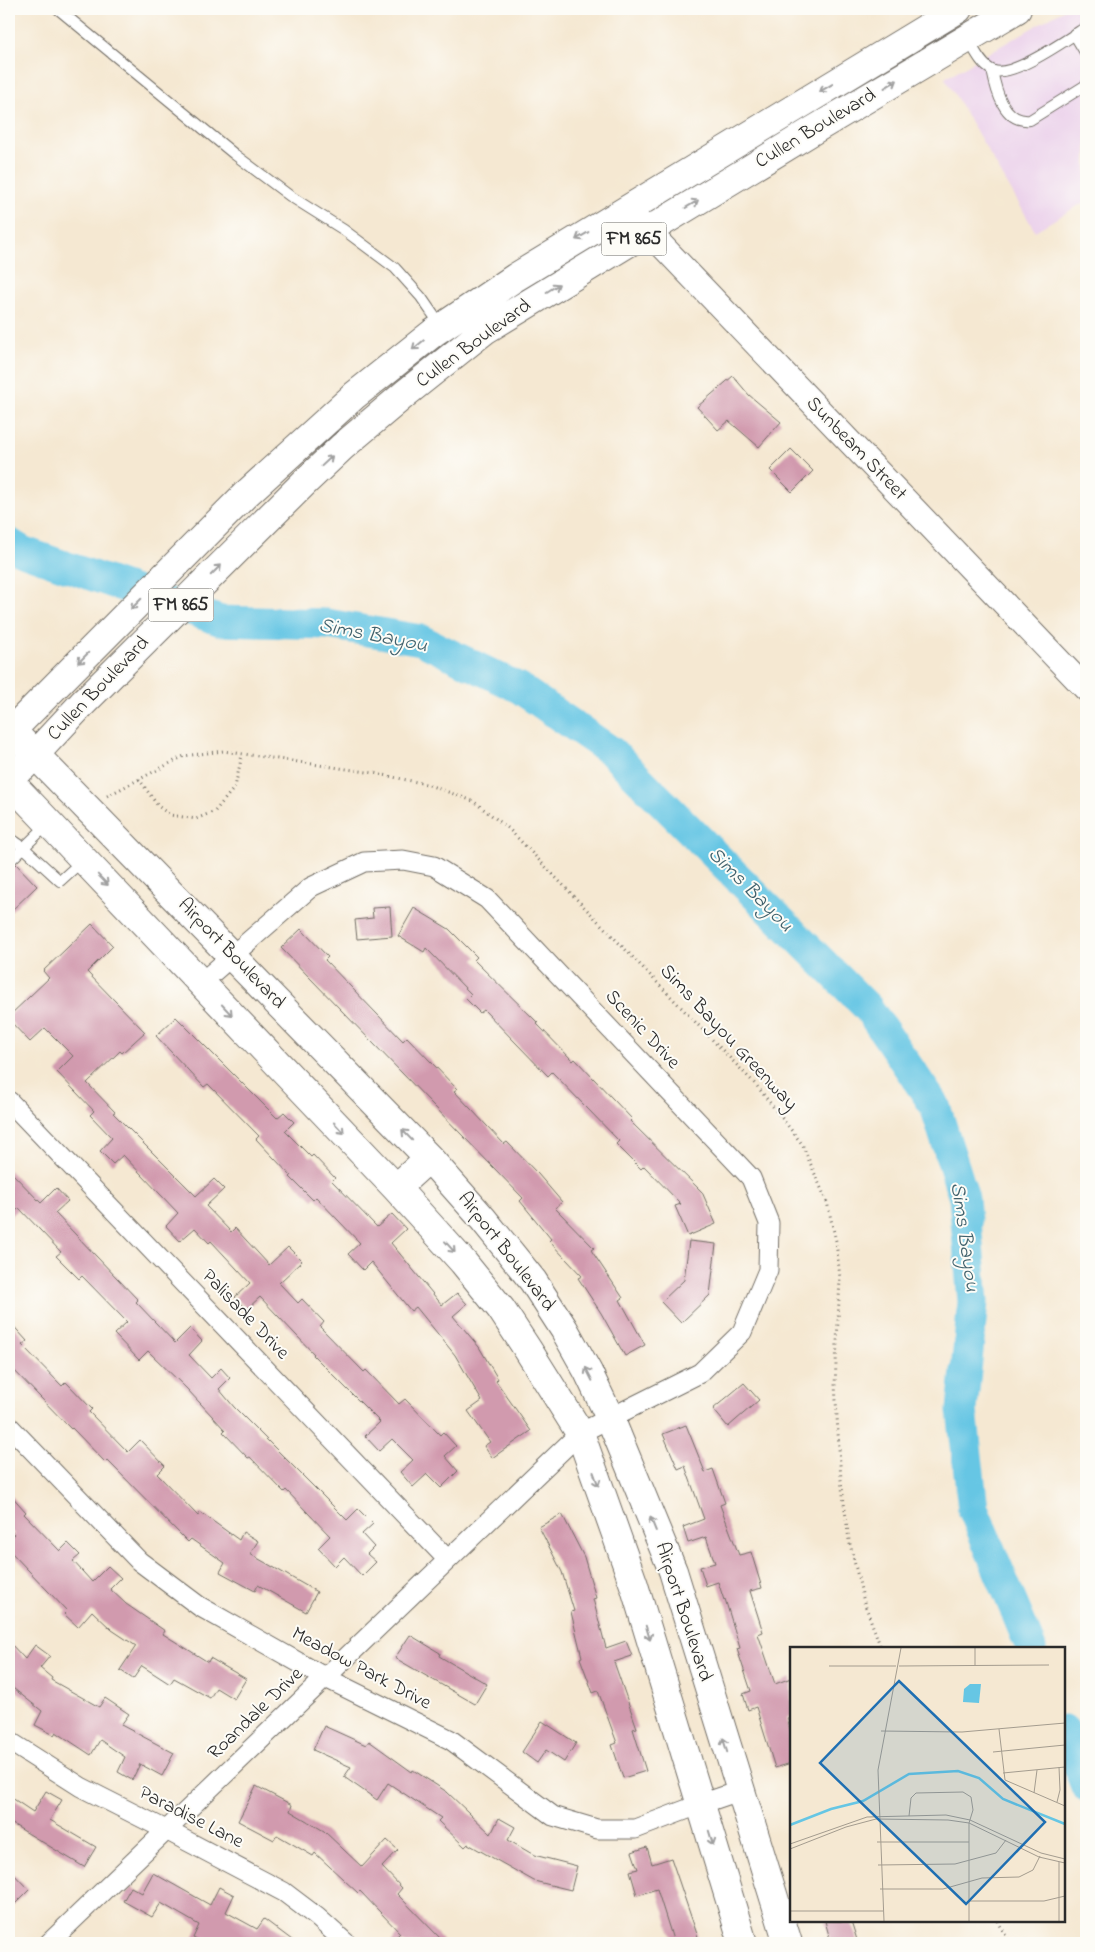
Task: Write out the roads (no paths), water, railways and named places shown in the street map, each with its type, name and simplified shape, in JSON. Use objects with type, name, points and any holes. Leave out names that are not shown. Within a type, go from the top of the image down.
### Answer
[{"type":"main road","name":"Cullen Boulevard","points":[[10,731],[244,496],[355,395],[442,327],[516,277],[958,9]]},
{"type":"main road","points":[[968,38],[965,24],[985,9]]},
{"type":"main road","name":"Cullen Boulevard","points":[[9,781],[82,704],[279,506],[342,447],[485,330],[1017,9]]},
{"type":"main road","points":[[797,106],[812,131]]},
{"type":"main road","points":[[284,460],[305,482]]},
{"type":"main road","name":"Airport Boulevard","points":[[10,731],[36,754],[429,1158],[483,1219],[533,1281],[564,1328],[610,1418],[672,1571],[788,1943]]},
{"type":"main road","name":"Airport Boulevard","points":[[9,781],[396,1188],[463,1262],[500,1309],[528,1350],[580,1433],[634,1585],[743,1943]]},
{"type":"main road","points":[[396,1188],[429,1158]]},
{"type":"street","name":"Sunbeam Street","points":[[627,209],[1086,689]]},
{"type":"street","name":"Scenic Drive","points":[[202,982],[311,887],[364,862],[402,860],[434,866],[487,899],[751,1178],[769,1223],[768,1270],[742,1332],[700,1373],[580,1433]]},
{"type":"street","name":"Palisade Drive","points":[[9,1101],[448,1560]]},
{"type":"street","name":"Meadow Park Drive","points":[[9,1426],[139,1561],[199,1606],[326,1678],[451,1740],[554,1816],[597,1829],[635,1829],[740,1791]]},
{"type":"street","name":"Roandale Drive","points":[[49,1943],[580,1433]]},
{"type":"street","name":"Paradise Lane","points":[[9,1741],[81,1788],[284,1892],[317,1917],[346,1943]]},
{"type":"lane","points":[[58,9],[234,154],[290,196],[344,230],[395,268],[421,297],[442,327]]},
{"type":"lane","points":[[968,38],[985,64],[992,70],[1000,72],[1021,66],[1086,27]]},
{"type":"lane","points":[[1074,34],[1086,54]]},
{"type":"lane","points":[[992,70],[996,89],[1011,116],[1020,121],[1030,120],[1086,85]]},
{"type":"lane","points":[[12,859],[49,823]]},
{"type":"lane","points":[[9,838],[23,847],[60,881],[84,860]]},
{"type":"waterway","name":"Sims Bayou","points":[[9,543],[22,551],[221,621],[327,624],[421,640],[519,688],[612,752],[868,1008],[935,1106],[964,1198],[973,1302],[962,1410],[973,1509],[1031,1647]]},
{"type":"waterway","name":"Sims Bayou","points":[[1065,1733],[1086,1786]]}]
